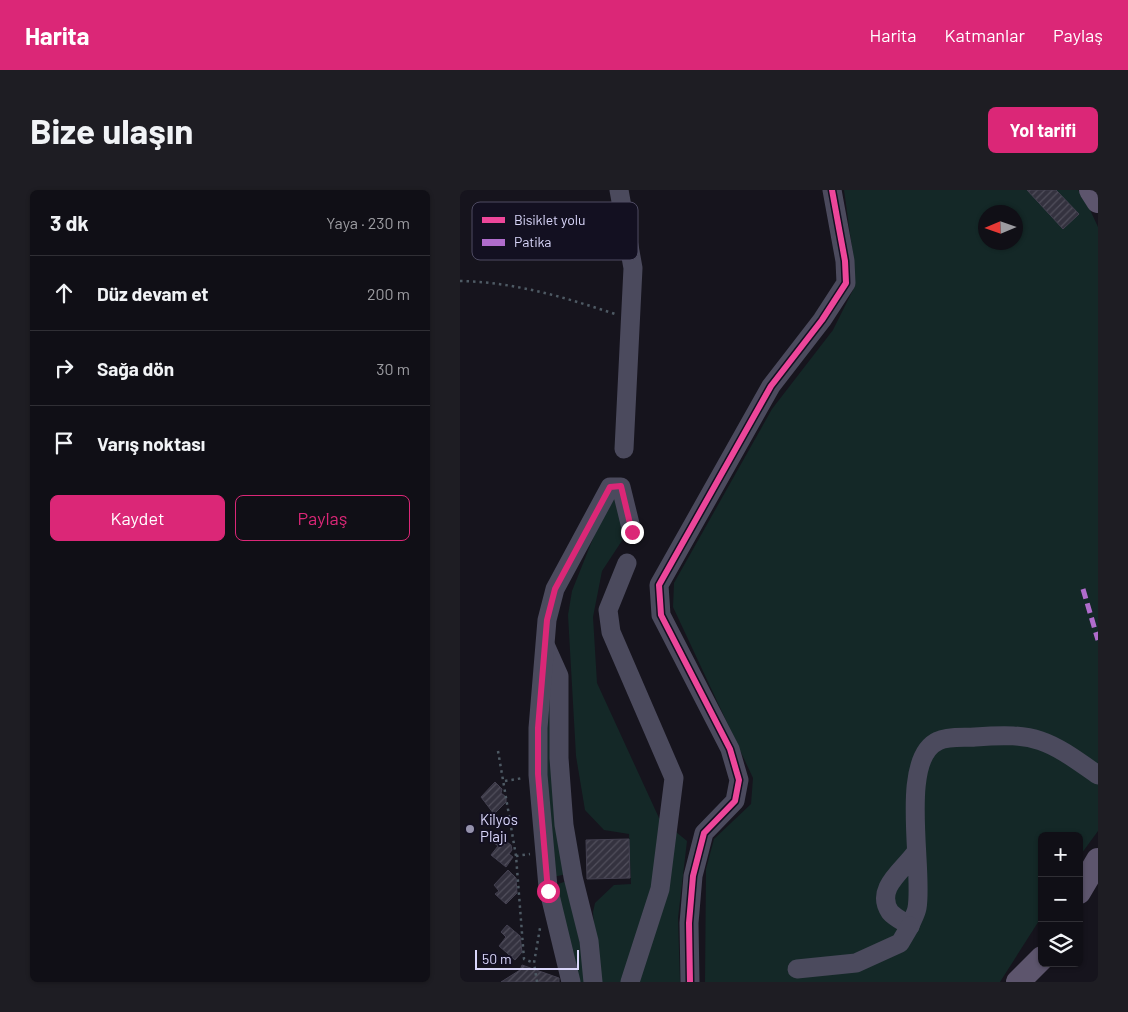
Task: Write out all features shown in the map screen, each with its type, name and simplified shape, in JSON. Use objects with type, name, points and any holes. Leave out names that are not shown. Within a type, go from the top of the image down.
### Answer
[{"type":"main road","points":[[1091,190],[1098,201]]},
{"type":"main road","points":[[1083,885],[1098,860]]},
{"type":"main road","points":[[1018,982],[1038,962]]},
{"type":"street","points":[[690,982],[690,923],[693,876],[704,833],[736,801],[739,780],[730,748],[661,615],[660,586],[771,386],[822,320],[846,283],[845,262],[832,190]]},
{"type":"street","points":[[624,449],[631,319],[633,268],[632,260]]},
{"type":"street","points":[[571,982],[548,891],[538,774],[538,728],[547,620],[555,589],[610,487],[621,486],[632,532]]},
{"type":"street","points":[[627,564],[608,610],[612,632],[674,778],[660,889],[630,982]]},
{"type":"street","points":[[545,646],[559,676],[559,758],[564,825],[573,877],[589,941],[593,982]]},
{"type":"street","points":[[797,969],[856,964],[900,943],[917,910],[919,889],[916,852],[916,784],[919,763],[924,753],[939,740],[1010,734],[1036,738],[1056,746],[1098,775]]},
{"type":"street","points":[[910,926],[891,913],[886,902],[887,888],[916,852]]},
{"type":"path","points":[[460,281],[518,286],[570,299],[631,319]]},
{"type":"path","points":[[498,751],[516,856],[524,959],[534,963],[538,982]]},
{"type":"green space","points":[[844,190],[1078,190],[1085,199],[1098,227],[1098,831],[1083,852],[1083,832],[1038,832],[1038,922],[1000,982],[705,982],[706,869],[714,839],[751,804],[753,778],[673,607],[674,583],[772,409],[833,330],[853,290],[852,248]]},
{"type":"green space","points":[[616,494],[625,536],[602,571],[593,617],[597,683],[659,818],[687,841],[678,918],[680,982],[598,982],[593,912],[595,903],[614,885],[631,884],[629,834],[604,830],[585,810],[576,756],[568,615],[572,591],[610,496]]},
{"type":"green space","points":[[553,680],[567,874],[553,877],[544,778],[544,754],[548,704]]},
{"type":"green space","points":[[567,881],[588,982],[577,982],[555,885]]},
{"type":"building","points":[[1027,190],[1056,190],[1079,214],[1063,229]]},
{"type":"building","points":[[495,782],[502,789],[501,793],[506,797],[506,802],[494,814],[481,797]]},
{"type":"building","points":[[497,835],[511,845],[512,850],[509,854],[513,857],[506,867],[491,855],[498,846],[492,841]]},
{"type":"building","points":[[629,839],[630,878],[587,879],[586,840]]},
{"type":"building","points":[[508,870],[516,878],[517,893],[506,904],[495,894],[499,891],[494,885]]},
{"type":"building","points":[[507,925],[520,936],[522,952],[515,960],[499,946],[506,937],[501,932]]},
{"type":"building","points":[[522,965],[559,978],[559,982],[501,982],[520,970]]},
{"type":"marked path","points":[[1083,589],[1098,640]]},
{"type":"cycle path","points":[[690,982],[689,923],[693,876],[704,833],[735,801],[739,780],[730,749],[661,615],[659,585],[771,386],[822,320],[846,283],[845,261],[832,190]]},
{"type":"place","name":"Kilyos Plajı","points":[[470,829]]},
{"type":"route","points":[[548,891],[538,774],[538,728],[547,620],[555,589],[610,487],[621,486],[632,532]]}]
